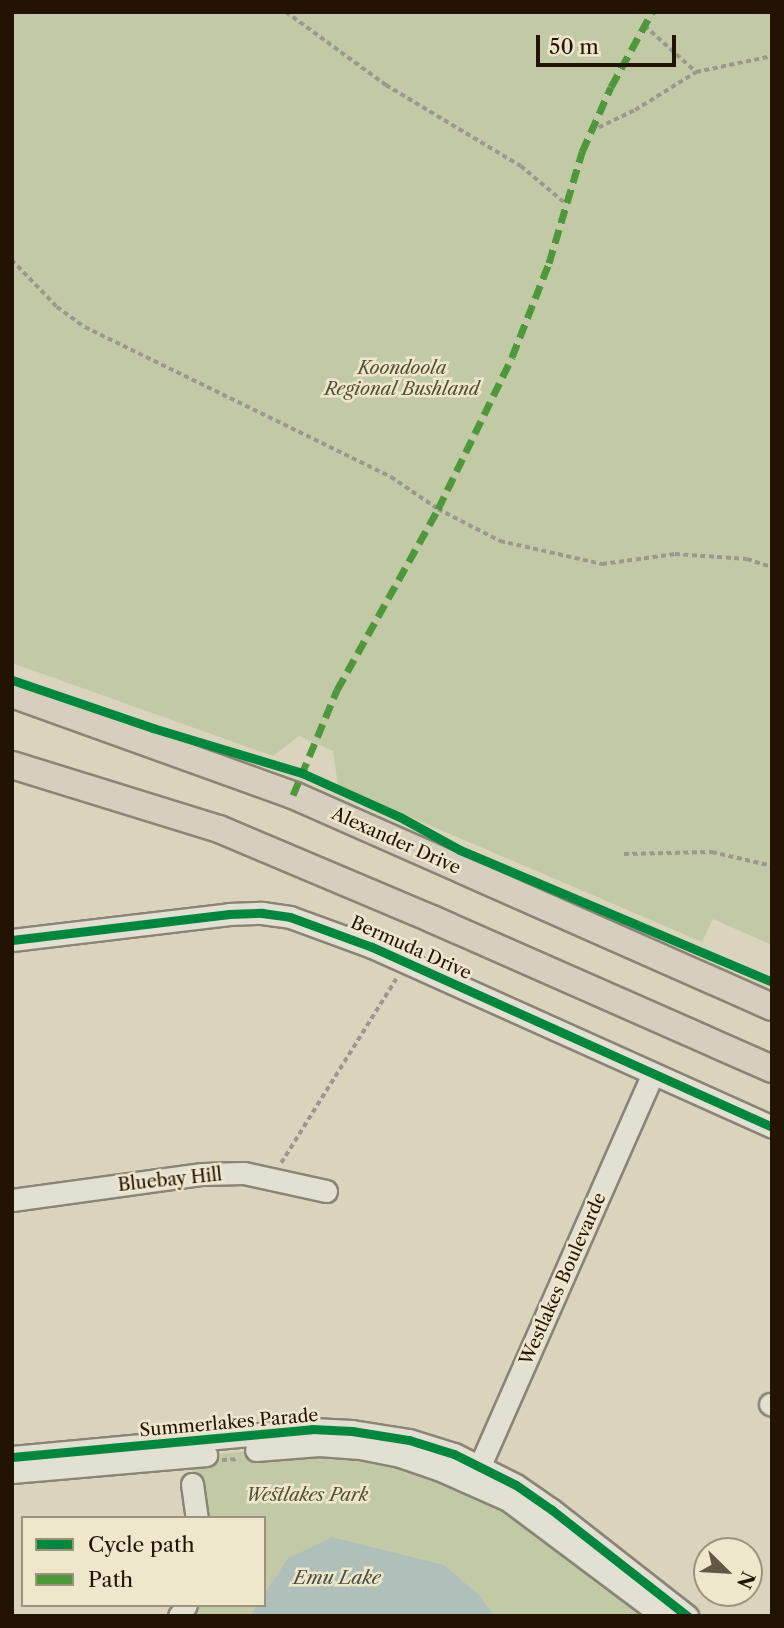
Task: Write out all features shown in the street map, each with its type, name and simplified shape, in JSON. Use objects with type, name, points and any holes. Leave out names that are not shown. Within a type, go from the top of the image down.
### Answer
[{"type":"main road","name":"Alexander Drive","points":[[12,695],[293,795],[772,1007]]},
{"type":"main road","points":[[12,765],[219,829],[445,924],[772,1069]]},
{"type":"street","name":"Bermuda Drive","points":[[12,940],[142,923],[262,913],[325,928],[772,1127]]},
{"type":"street","name":"Westlakes Boulevarde","points":[[476,1474],[653,1074]]},
{"type":"street","name":"Bluebay Hill","points":[[12,1200],[202,1174],[244,1173],[275,1177],[326,1191]]},
{"type":"street","name":"Summerlakes Parade","points":[[12,1457],[312,1429],[352,1430],[409,1440],[552,1510],[687,1616]]},
{"type":"street","name":"Summerlakes Parade","points":[[12,1472],[318,1445],[360,1448],[400,1455],[476,1474],[663,1616]]},
{"type":"street","points":[[192,1484],[197,1516]]},
{"type":"path","points":[[286,12],[386,85],[521,166],[566,204]]},
{"type":"path","points":[[645,26],[696,72]]},
{"type":"path","points":[[591,131],[635,110],[696,72],[772,56]]},
{"type":"path","points":[[12,260],[57,307],[85,327],[391,477],[438,509],[500,541],[602,564],[675,554],[747,559],[772,567]]},
{"type":"path","points":[[624,854],[712,852],[772,866]]},
{"type":"path","points":[[275,1177],[406,962]]},
{"type":"path","points":[[211,1461],[249,1458]]},
{"type":"green space","name":"Koondoola Regional Bushland","points":[[12,12],[772,12],[772,945],[713,919],[702,942],[338,786],[333,751],[299,736],[273,756],[12,663]]},
{"type":"green space","name":"Westlakes Park","points":[[319,1445],[472,1483],[656,1616],[495,1616],[479,1595],[445,1565],[332,1537],[288,1558],[266,1591],[266,1516],[197,1516],[192,1484],[193,1456]]},
{"type":"green space","points":[[185,1607],[256,1607],[250,1616],[179,1616]]},
{"type":"water","name":"Emu Lake","points":[[332,1537],[445,1565],[479,1595],[495,1616],[250,1616],[256,1607],[266,1607],[266,1591],[288,1558]]},
{"type":"marked path","points":[[293,795],[337,690],[438,509],[512,357],[549,263],[582,152],[611,87],[652,12]]},
{"type":"cycle path","points":[[12,680],[153,728],[302,773],[400,817],[460,850],[772,982]]},
{"type":"cycle path","points":[[12,940],[229,914],[262,913],[290,917],[372,947],[772,1127]]},
{"type":"cycle path","points":[[12,1457],[312,1429],[352,1431],[409,1440],[454,1454],[516,1485],[687,1616]]}]
